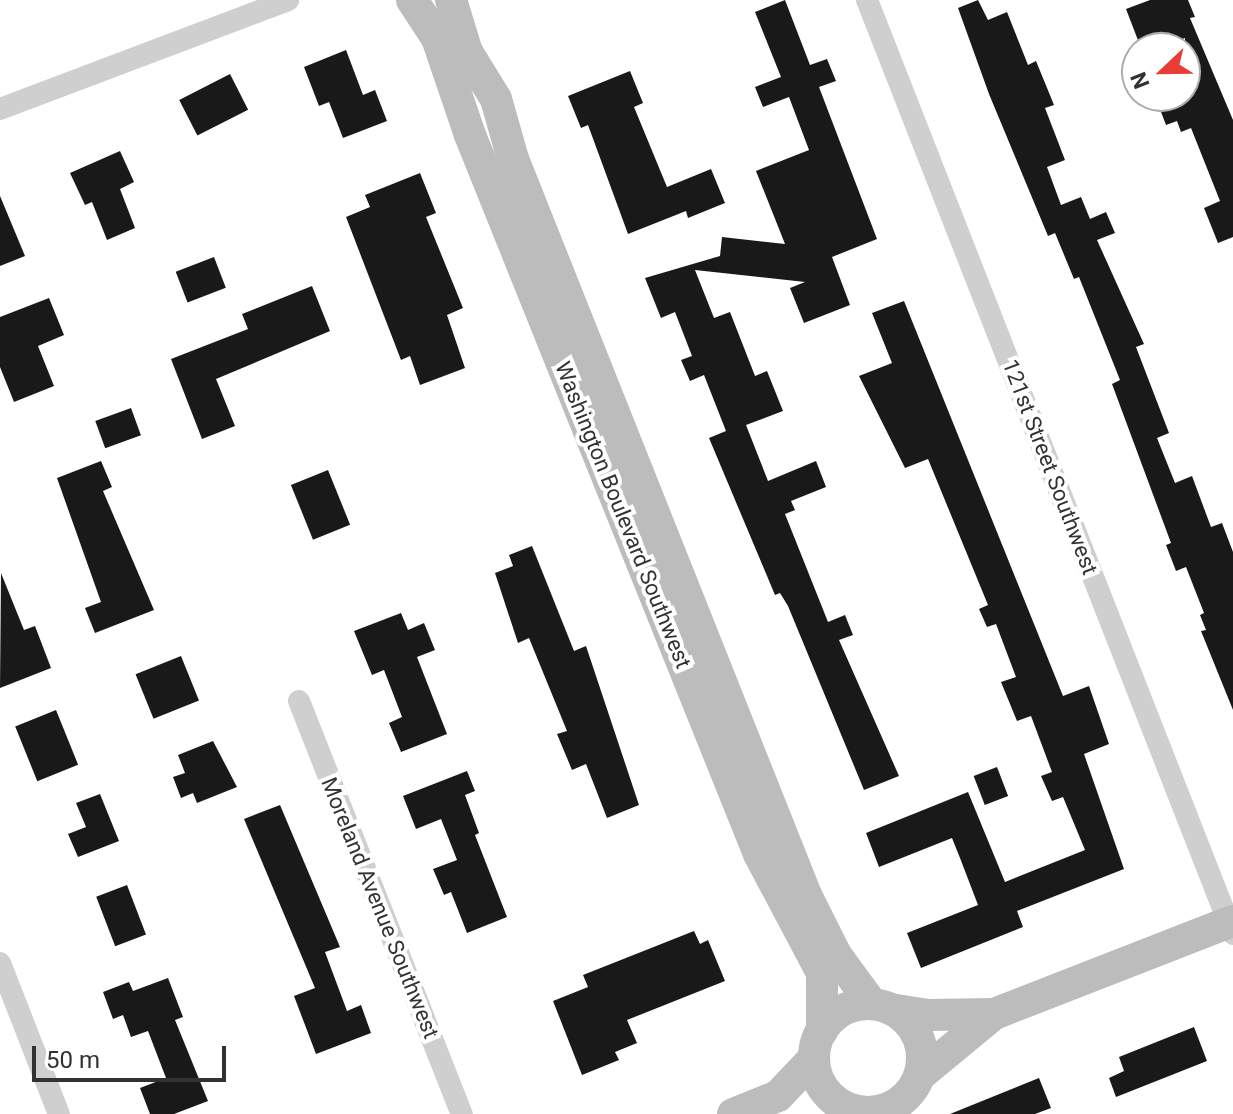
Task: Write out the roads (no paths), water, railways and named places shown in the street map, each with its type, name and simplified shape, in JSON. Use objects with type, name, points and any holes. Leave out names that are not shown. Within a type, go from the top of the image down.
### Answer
[{"type":"main road","name":"Washington Boulevard Southwest","points":[[412,0],[437,38],[470,135],[759,854],[822,973],[818,1044]]},
{"type":"main road","name":"Washington Boulevard Southwest","points":[[451,0],[467,52],[496,99],[513,159],[806,895],[836,955],[881,1007]]},
{"type":"main road","points":[[733,1114],[778,1096],[839,1013],[881,1007],[927,1015],[994,1014],[1232,926]]},
{"type":"main road","points":[[881,1007],[915,1031],[921,1047],[910,1095]]},
{"type":"main road","points":[[778,1096],[874,1112],[910,1095],[994,1014]]},
{"type":"main road","points":[[818,1044],[817,1076],[847,1109]]},
{"type":"street","points":[[0,109],[288,0]]},
{"type":"street","name":"121st Street Southwest","points":[[867,0],[1232,926]]},
{"type":"street","name":"Moreland Avenue Southwest","points":[[299,701],[462,1114]]},
{"type":"street","points":[[0,963],[59,1114]]}]
